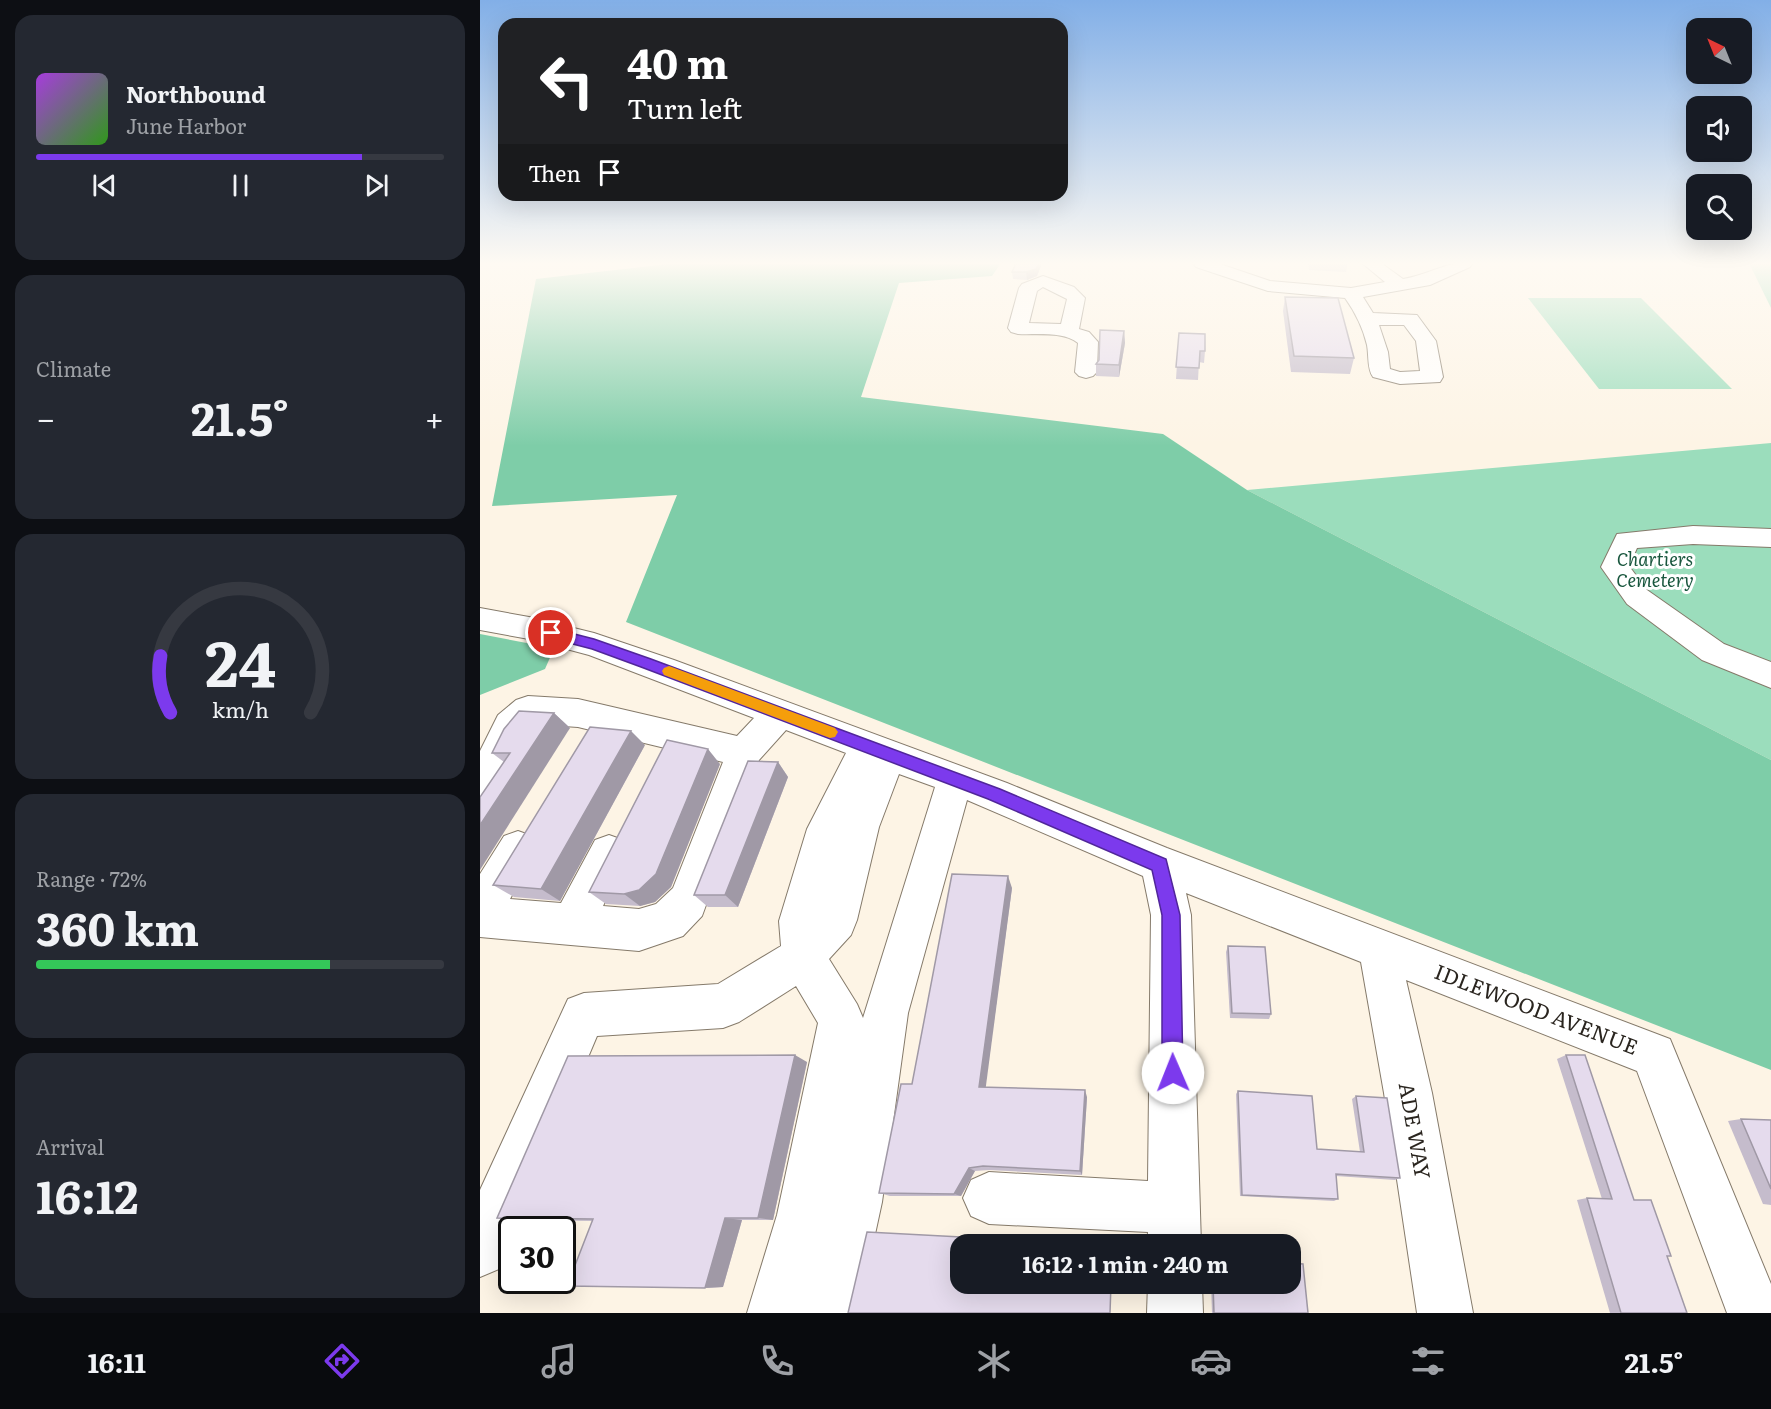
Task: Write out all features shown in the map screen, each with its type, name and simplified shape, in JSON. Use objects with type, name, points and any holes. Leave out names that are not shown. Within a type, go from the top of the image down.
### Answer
[{"type":"street","points":[[1019,324],[1018,328],[1063,330],[1082,336],[1088,342],[1086,372]]},
{"type":"street","points":[[1063,330],[1070,327],[1071,324]]},
{"type":"street","points":[[1771,538],[1693,535],[1627,540],[1615,567],[1637,597],[1713,652],[1771,675]]},
{"type":"street","name":"IDLEWOOD AVENUE","points":[[480,619],[529,628],[594,645],[780,713],[955,780],[1160,864],[1654,1055],[1755,1313]]},
{"type":"street","points":[[480,788],[510,725],[528,710],[578,713],[589,733],[662,751],[744,752]]},
{"type":"street","points":[[480,917],[639,930],[668,921],[688,902],[744,752],[780,713]]},
{"type":"street","points":[[480,1250],[584,1016],[723,1005],[803,957],[836,920],[878,750]]},
{"type":"street","points":[[830,1313],[856,1202],[886,1013],[955,780]]},
{"type":"street","points":[[480,910],[536,819]]},
{"type":"street","points":[[572,924],[627,819]]},
{"type":"street","points":[[989,1198],[1174,1226],[1171,915],[1160,864]]},
{"type":"street","name":"ADE WAY","points":[[1381,950],[1445,1313]]},
{"type":"street","points":[[775,1313],[803,1215],[841,1020],[803,957]]},
{"type":"street","points":[[1175,1294],[1175,1313]]},
{"type":"green space","points":[[527,324],[885,324],[861,397],[1163,434],[1247,490],[1771,760],[1771,1070],[626,622],[677,495],[492,506]]},
{"type":"green space","points":[[1548,324],[1667,324],[1732,389],[1599,389]]},
{"type":"green space","name":"Chartiers Cemetery","points":[[1771,443],[1771,760],[1247,490]]},
{"type":"green space","points":[[480,634],[532,644],[552,653],[545,669],[480,695]]},
{"type":"building","points":[[1289,324],[1345,324],[1354,358],[1294,356]]},
{"type":"building","points":[[1100,330],[1124,331],[1119,365],[1096,364],[1099,360]]},
{"type":"building","points":[[1179,333],[1205,334],[1205,351],[1200,351],[1199,368],[1176,367]]},
{"type":"building","points":[[519,711],[554,713],[480,825],[480,797],[510,753],[492,753],[504,729]]},
{"type":"building","points":[[590,727],[631,731],[541,889],[493,885]]},
{"type":"building","points":[[667,740],[708,749],[656,874],[639,890],[624,894],[589,892]]},
{"type":"building","points":[[748,761],[778,762],[725,895],[694,895]]},
{"type":"building","points":[[952,874],[1008,876],[979,1087],[1085,1090],[1080,1171],[983,1166],[969,1168],[954,1194],[879,1193],[901,1084],[912,1084]]},
{"type":"building","points":[[1228,946],[1265,947],[1271,1014],[1232,1013]]},
{"type":"building","points":[[795,1055],[758,1218],[725,1218],[705,1288],[576,1286],[576,1263],[593,1219],[576,1219],[576,1216],[498,1216],[497,1218],[568,1056]]},
{"type":"building","points":[[1566,1055],[1585,1055],[1634,1200],[1651,1200],[1671,1256],[1667,1256],[1687,1313],[1621,1313],[1587,1198],[1612,1199]]},
{"type":"building","points":[[1238,1091],[1312,1096],[1317,1149],[1364,1152],[1356,1096],[1387,1098],[1400,1178],[1336,1174],[1338,1199],[1242,1195]]},
{"type":"building","points":[[1741,1119],[1771,1120],[1771,1189]]},
{"type":"building","points":[[867,1232],[950,1236],[950,1294],[1111,1294],[1110,1313],[848,1313]]},
{"type":"building","points":[[1301,1264],[1303,1264],[1308,1313],[1214,1313],[1213,1294],[1301,1294]]},
{"type":"slow traffic","points":[[669,671],[830,732]]},
{"type":"route","points":[[551,633],[646,663],[994,794],[1160,864],[1171,915],[1173,1073]]}]
